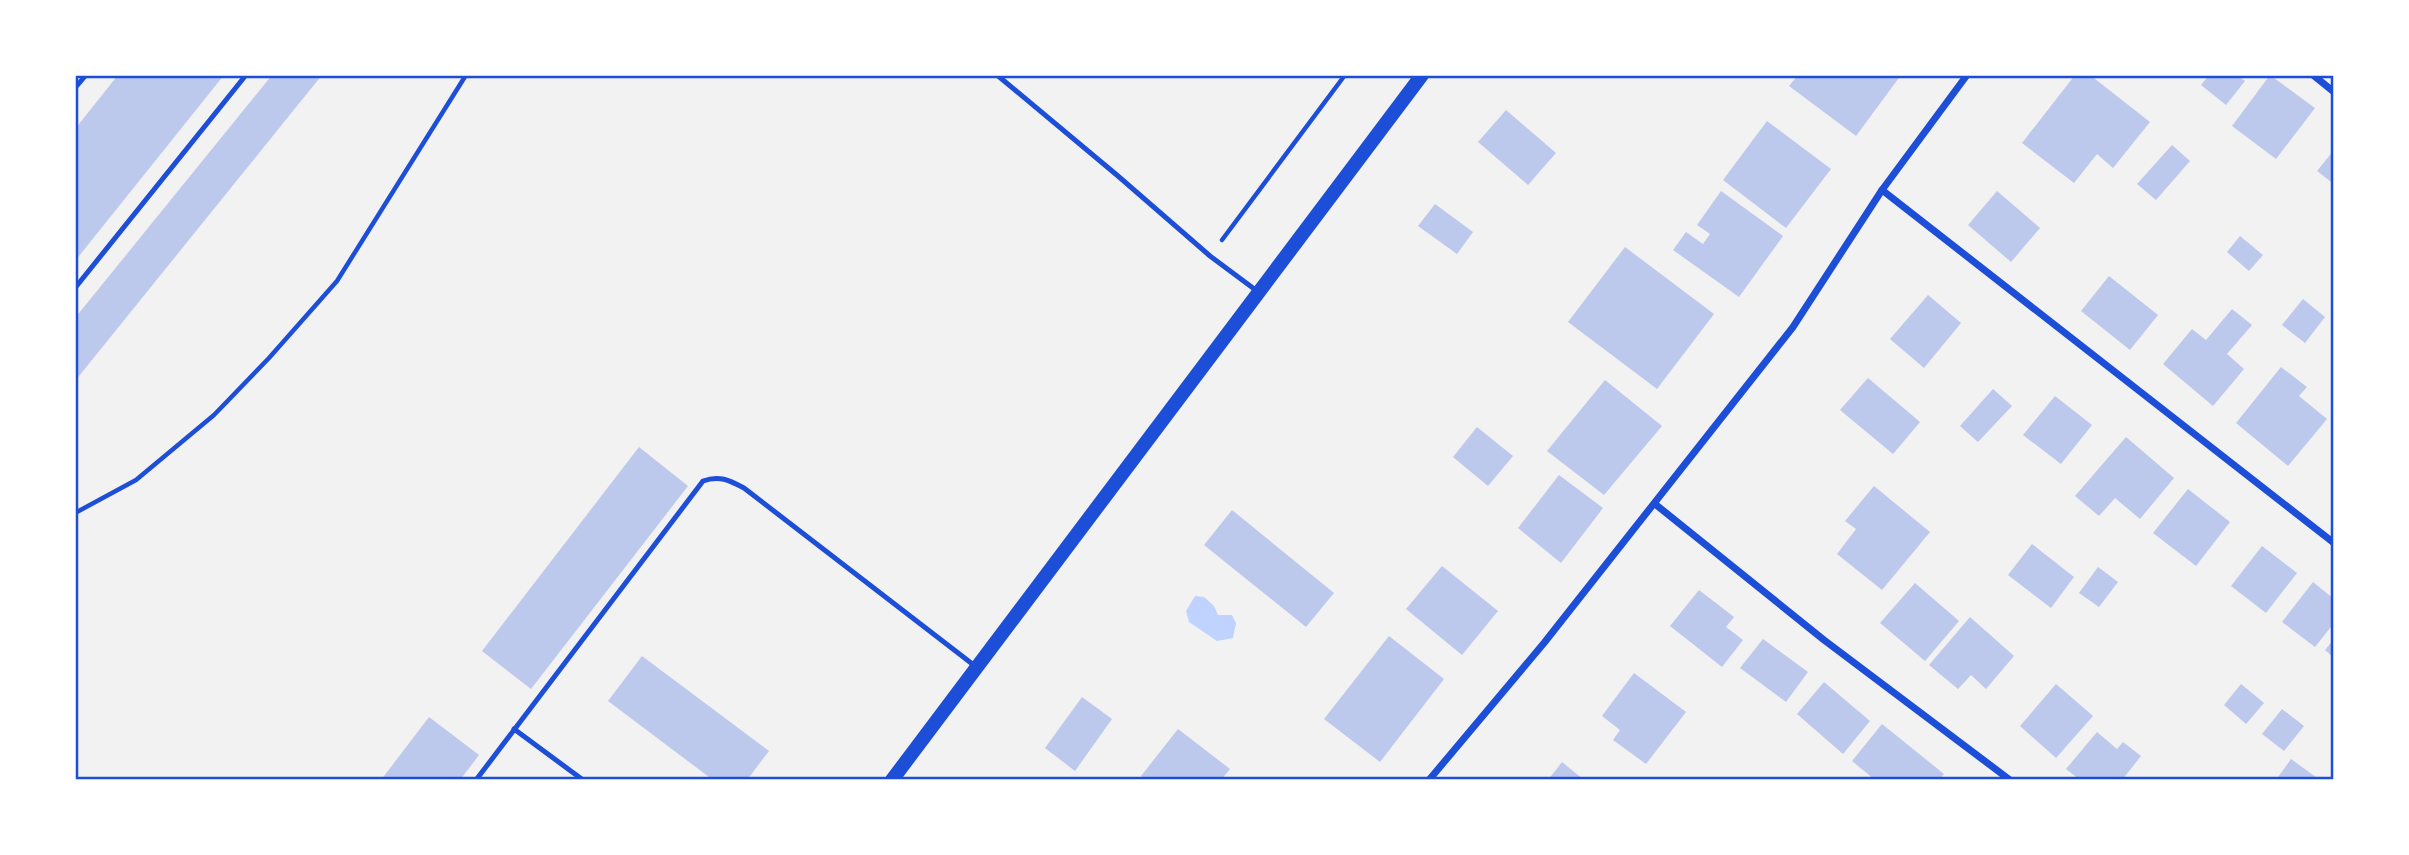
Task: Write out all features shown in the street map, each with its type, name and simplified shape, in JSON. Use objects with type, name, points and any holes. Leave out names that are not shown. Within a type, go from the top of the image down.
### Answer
[{"type":"main road","points":[[891,780],[1422,75]]},
{"type":"street","points":[[1429,780],[1544,643],[1793,327],[1882,190],[1967,75]]},
{"type":"street","points":[[2313,75],[2334,92]]},
{"type":"street","points":[[1882,190],[2334,543]]},
{"type":"street","points":[[1655,504],[1824,640],[2010,780]]},
{"type":"lane","points":[[75,88],[86,75]]},
{"type":"lane","points":[[75,288],[246,75]]},
{"type":"lane","points":[[998,75],[1210,256],[1259,293]]},
{"type":"lane","points":[[476,780],[703,481],[714,477],[729,480],[744,488],[977,668]]},
{"type":"lane","points":[[514,729],[583,780]]},
{"type":"path","points":[[75,513],[136,480],[214,415],[269,358],[337,281],[466,75]]},
{"type":"path","points":[[1210,256],[1345,75]]},
{"type":"water","points":[[1195,596],[1204,597],[1214,606],[1218,615],[1232,615],[1236,623],[1233,638],[1217,641],[1189,622],[1186,611]]},
{"type":"building","points":[[118,75],[224,75],[75,261],[75,129]]},
{"type":"building","points":[[272,75],[322,75],[75,381],[75,318]]},
{"type":"building","points":[[1798,75],[1901,75],[1856,136],[1789,86]]},
{"type":"building","points":[[2075,75],[2090,75],[2150,122],[2113,168],[2097,154],[2074,183],[2022,143]]},
{"type":"building","points":[[2209,75],[2237,75],[2245,81],[2226,105],[2201,85]]},
{"type":"building","points":[[2270,75],[2315,108],[2276,159],[2232,126]]},
{"type":"building","points":[[1506,110],[1556,153],[1528,185],[1478,142]]},
{"type":"building","points":[[1767,121],[1831,169],[1786,228],[1723,180]]},
{"type":"building","points":[[2172,145],[2190,161],[2156,200],[2137,184]]},
{"type":"building","points":[[2334,150],[2334,184],[2317,171]]},
{"type":"building","points":[[1721,191],[1783,236],[1739,297],[1673,250],[1686,232],[1703,244],[1710,234],[1697,225]]},
{"type":"building","points":[[1997,191],[2040,228],[2011,262],[1968,225]]},
{"type":"building","points":[[1435,204],[1473,232],[1457,254],[1418,226]]},
{"type":"building","points":[[2240,236],[2263,255],[2249,271],[2227,252]]},
{"type":"building","points":[[1625,247],[1714,314],[1657,389],[1568,322]]},
{"type":"building","points":[[2109,276],[2158,315],[2130,350],[2081,311]]},
{"type":"building","points":[[1928,295],[1961,323],[1924,368],[1890,339]]},
{"type":"building","points":[[2303,299],[2325,317],[2305,343],[2282,325]]},
{"type":"building","points":[[2232,309],[2252,325],[2227,354],[2244,369],[2213,406],[2163,364],[2192,329],[2206,340]]},
{"type":"building","points":[[2281,367],[2307,387],[2299,396],[2327,419],[2288,466],[2236,423]]},
{"type":"building","points":[[1868,378],[1920,422],[1893,454],[1840,410]]},
{"type":"building","points":[[1605,380],[1662,426],[1604,495],[1547,451]]},
{"type":"building","points":[[1993,389],[2012,406],[1978,442],[1960,426]]},
{"type":"building","points":[[2055,396],[2092,425],[2061,464],[2023,435]]},
{"type":"building","points":[[1477,427],[1513,456],[1488,486],[1453,457]]},
{"type":"building","points":[[2126,437],[2174,478],[2140,519],[2115,498],[2099,516],[2075,496]]},
{"type":"building","points":[[639,447],[688,486],[531,689],[482,651]]},
{"type":"building","points":[[1559,475],[1603,508],[1561,563],[1518,528]]},
{"type":"building","points":[[1874,486],[1930,532],[1882,590],[1837,554],[1856,529],[1845,521]]},
{"type":"building","points":[[2188,489],[2230,522],[2196,566],[2153,533]]},
{"type":"building","points":[[1232,510],[1334,593],[1306,627],[1204,545]]},
{"type":"building","points":[[2032,544],[2074,577],[2051,608],[2008,575]]},
{"type":"building","points":[[2262,546],[2297,573],[2266,613],[2231,586]]},
{"type":"building","points":[[1442,566],[1498,611],[1462,655],[1406,609]]},
{"type":"building","points":[[2098,567],[2118,582],[2099,607],[2079,593]]},
{"type":"building","points":[[2313,582],[2334,599],[2334,623],[2315,647],[2282,622]]},
{"type":"building","points":[[1915,583],[1959,621],[1925,661],[1880,623]]},
{"type":"building","points":[[1699,590],[1734,617],[1726,627],[1743,640],[1722,667],[1670,626]]},
{"type":"building","points":[[1970,617],[2014,656],[1986,689],[1971,675],[1958,689],[1929,665]]},
{"type":"building","points":[[1389,636],[1444,679],[1380,762],[1324,719]]},
{"type":"building","points":[[1763,639],[1808,672],[1786,702],[1740,668]]},
{"type":"building","points":[[2334,639],[2334,658],[2325,650]]},
{"type":"building","points":[[642,656],[769,751],[747,780],[713,780],[608,701]]},
{"type":"building","points":[[1634,673],[1686,712],[1646,764],[1613,740],[1620,730],[1602,716]]},
{"type":"building","points":[[1824,682],[1870,721],[1843,754],[1797,714]]},
{"type":"building","points":[[2056,684],[2093,716],[2056,758],[2020,726]]},
{"type":"building","points":[[2241,684],[2264,703],[2246,724],[2224,705]]},
{"type":"building","points":[[1082,697],[1112,719],[1075,771],[1045,748]]},
{"type":"building","points":[[2282,709],[2304,726],[2284,751],[2262,734]]},
{"type":"building","points":[[429,717],[479,755],[460,780],[381,780]]},
{"type":"building","points":[[1882,724],[1944,774],[1939,780],[1875,780],[1852,761]]},
{"type":"building","points":[[1178,729],[1230,769],[1221,780],[1145,780],[1141,776]]},
{"type":"building","points":[[2097,732],[2117,749],[2123,742],[2141,756],[2122,780],[2080,780],[2066,769]]},
{"type":"building","points":[[2291,759],[2320,780],[2276,780]]},
{"type":"building","points":[[1562,762],[1584,780],[1548,780]]}]
